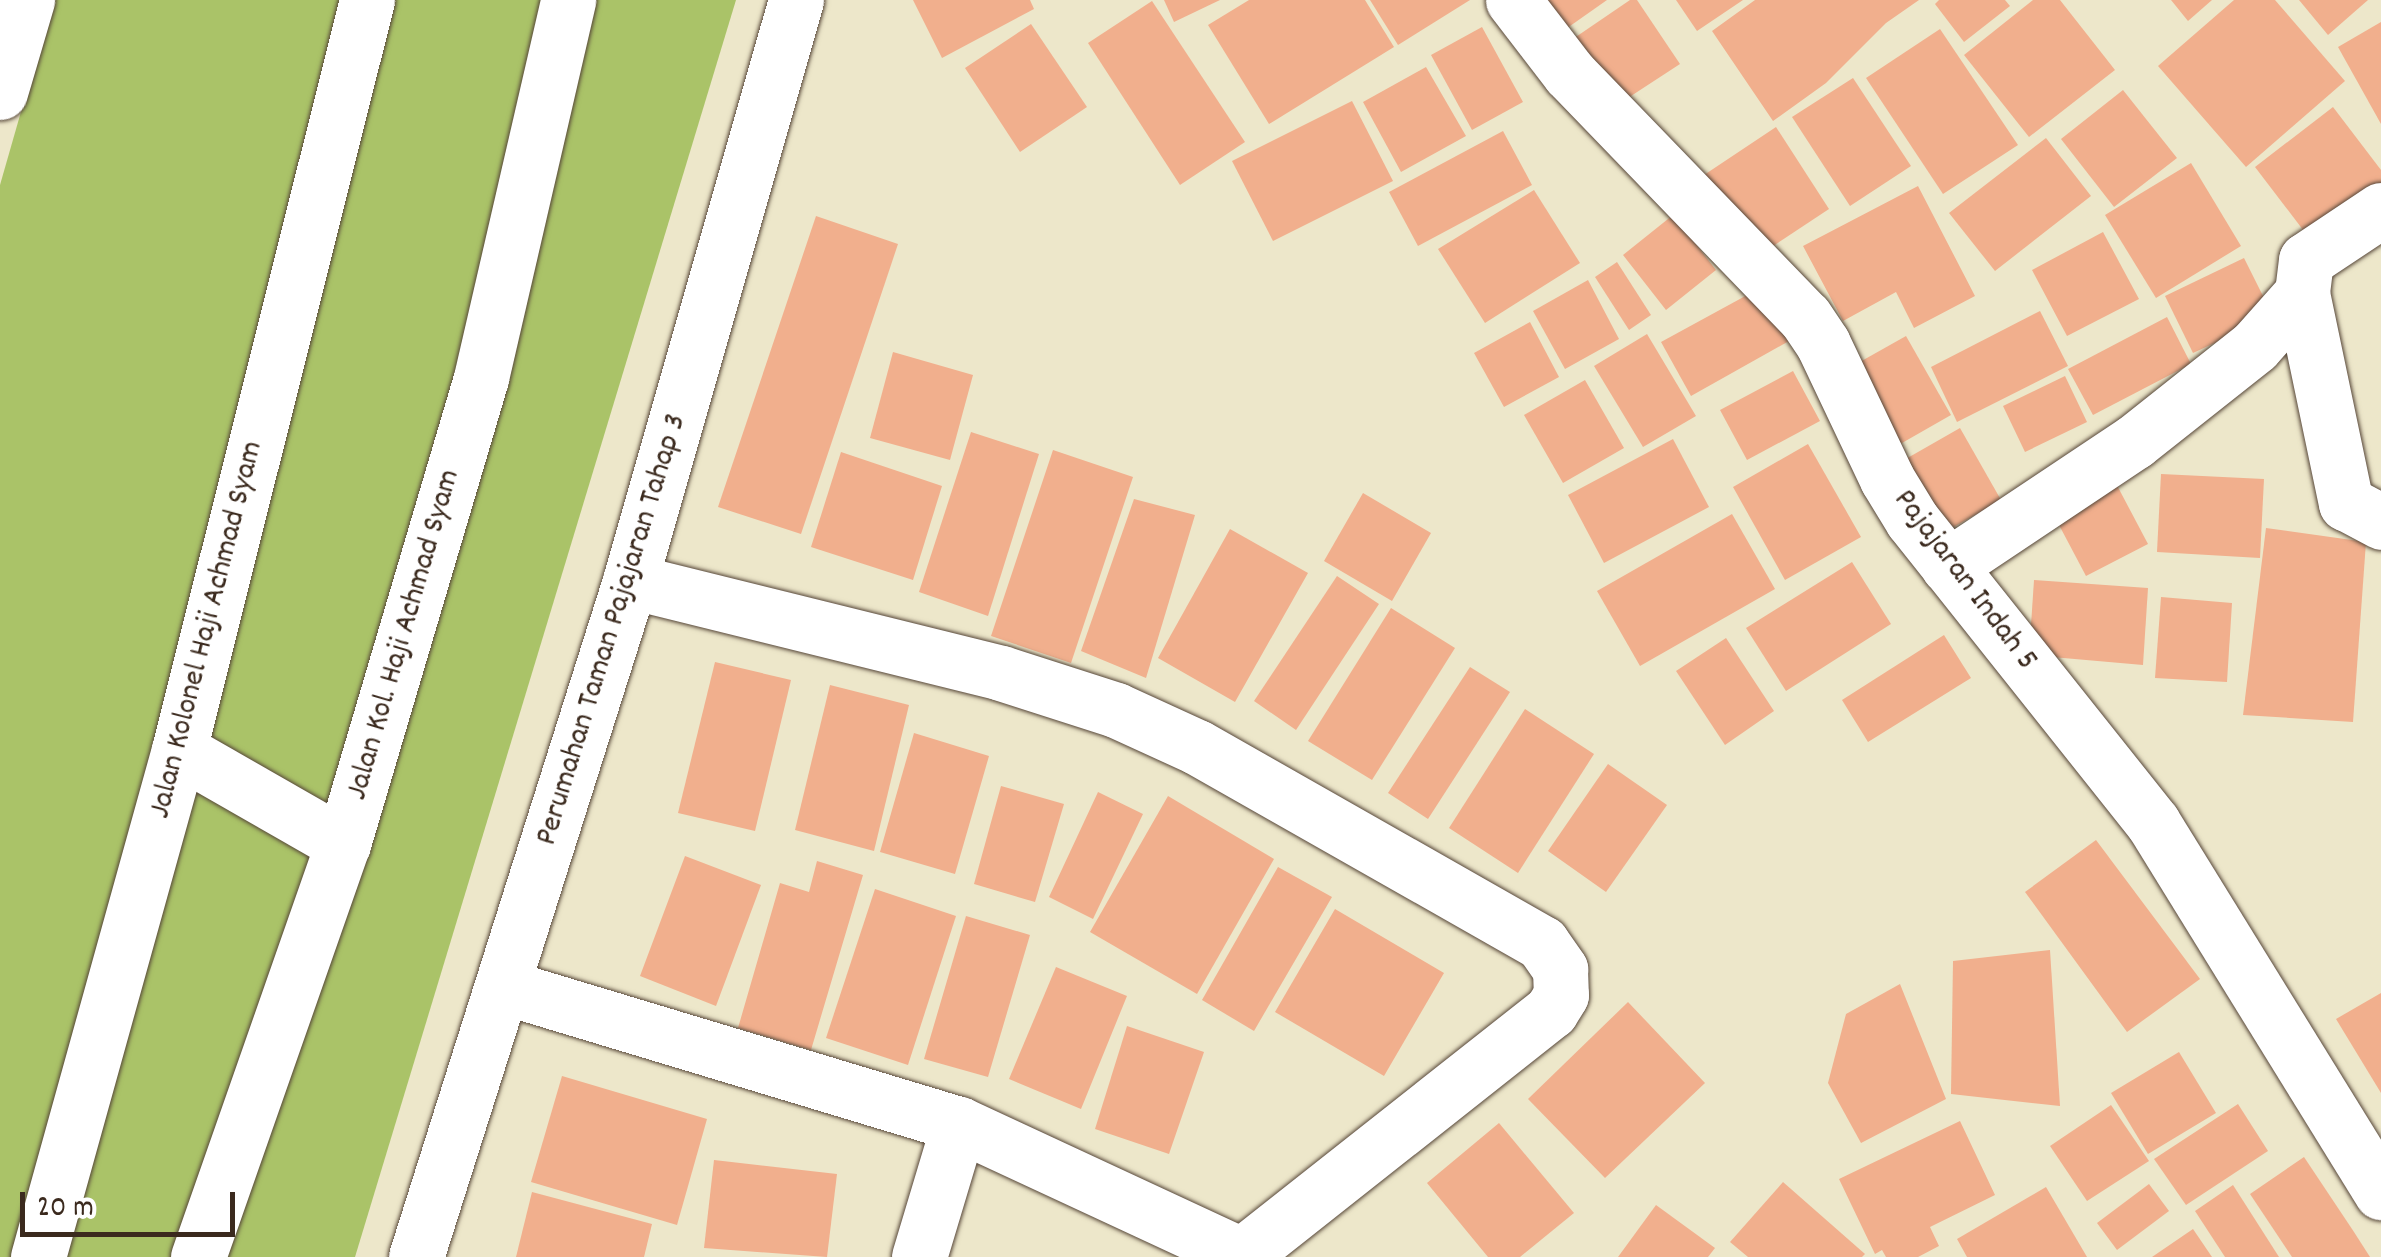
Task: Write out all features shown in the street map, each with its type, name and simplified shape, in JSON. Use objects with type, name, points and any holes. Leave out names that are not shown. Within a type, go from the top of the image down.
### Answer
[{"type":"street","name":"Jalan Kolonel Haji Achmad Syam","points":[[38,1257],[179,750],[367,0]]},
{"type":"street","name":"Jalan Kol. Haji Achmad Syam","points":[[198,1257],[344,844],[481,378],[568,0]]},
{"type":"street","name":"Perumahan Taman Pajajaran Tahap 3","points":[[416,1257],[505,986],[630,581],[796,0]]},
{"type":"street","name":"Pajajaran Indah 5","points":[[1512,0],[1569,73],[1805,317],[1823,344],[1887,479],[1912,520],[2153,823],[2366,1133],[2381,1192]]},
{"type":"street","points":[[2381,210],[2306,260],[2302,293],[2346,503],[2381,522]]},
{"type":"street","points":[[1948,566],[2134,442],[2255,346],[2302,293]]},
{"type":"street","points":[[505,986],[959,1124],[1240,1256],[1551,1011],[1562,995],[1560,969],[1542,942],[1198,747],[1116,710],[1001,673],[630,581]]},
{"type":"street","points":[[179,750],[344,844]]},
{"type":"street","points":[[920,1257],[959,1124]]},
{"type":"green space","points":[[53,0],[736,0],[355,1257],[0,1257],[0,185]]},
{"type":"building","points":[[913,0],[1030,0],[1034,9],[942,58]]},
{"type":"building","points":[[1164,0],[1220,0],[1174,22]]},
{"type":"building","points":[[1249,0],[1365,0],[1394,47],[1269,124],[1208,25]]},
{"type":"building","points":[[1370,0],[1470,0],[1398,45]]},
{"type":"building","points":[[1526,0],[1607,0],[1553,38]]},
{"type":"building","points":[[1630,0],[1637,0],[1680,64],[1608,111],[1564,45]]},
{"type":"building","points":[[1676,0],[1743,0],[1697,31]]},
{"type":"building","points":[[1755,0],[1919,0],[1886,23],[1826,83],[1773,121],[1712,31]]},
{"type":"building","points":[[1939,0],[2005,0],[2010,6],[1964,42],[1935,4]]},
{"type":"building","points":[[2033,0],[2060,0],[2115,70],[2029,137],[1964,55]]},
{"type":"building","points":[[2171,0],[2212,0],[2188,21]]},
{"type":"building","points":[[2234,0],[2275,0],[2345,81],[2246,167],[2158,66]]},
{"type":"building","points":[[2299,0],[2368,0],[2328,35]]},
{"type":"building","points":[[1152,1],[1245,142],[1180,185],[1088,43]]},
{"type":"building","points":[[2381,22],[2381,124],[2338,47]]},
{"type":"building","points":[[1031,24],[1087,107],[1020,152],[965,68]]},
{"type":"building","points":[[1482,27],[1523,102],[1472,130],[1431,55]]},
{"type":"building","points":[[1940,29],[2018,145],[1943,194],[1866,78]]},
{"type":"building","points":[[1426,67],[1466,136],[1401,172],[1363,102]]},
{"type":"building","points":[[1853,78],[1911,166],[1850,206],[1792,117]]},
{"type":"building","points":[[2123,90],[2177,158],[2114,207],[2061,139]]},
{"type":"building","points":[[1352,101],[1393,181],[1273,241],[1232,161]]},
{"type":"building","points":[[2333,107],[2381,170],[2381,191],[2313,243],[2255,167]]},
{"type":"building","points":[[1776,127],[1829,209],[1758,256],[1704,175]]},
{"type":"building","points":[[1503,131],[1532,185],[1418,246],[1389,192]]},
{"type":"building","points":[[2046,138],[2091,196],[1995,271],[1949,213]]},
{"type":"building","points":[[2191,163],[2241,246],[2156,298],[2105,215]]},
{"type":"building","points":[[1918,186],[1975,296],[1914,328],[1896,292],[1843,321],[1803,246]]},
{"type":"building","points":[[1534,190],[1580,263],[1485,323],[1438,249]]},
{"type":"building","points":[[1673,215],[1716,270],[1666,310],[1623,255]]},
{"type":"building","points":[[816,216],[898,244],[801,534],[718,507]]},
{"type":"building","points":[[2103,232],[2139,299],[2067,336],[2032,270]]},
{"type":"building","points":[[2244,258],[2273,316],[2193,353],[2165,296]]},
{"type":"building","points":[[1617,262],[1651,315],[1629,330],[1595,277]]},
{"type":"building","points":[[1588,280],[1619,339],[1565,369],[1533,311]]},
{"type":"building","points":[[1760,288],[1789,341],[1691,396],[1661,342]]},
{"type":"building","points":[[2040,311],[2068,366],[1957,422],[1931,367]]},
{"type":"building","points":[[2167,317],[2191,364],[2093,415],[2068,369]]},
{"type":"building","points":[[1530,322],[1559,377],[1504,407],[1474,353]]},
{"type":"building","points":[[1647,334],[1696,416],[1643,447],[1594,366]]},
{"type":"building","points":[[1906,336],[1951,415],[1888,451],[1842,372]]},
{"type":"building","points":[[893,352],[973,375],[950,460],[870,438]]},
{"type":"building","points":[[1793,371],[1820,421],[1747,460],[1720,410]]},
{"type":"building","points":[[2065,376],[2087,422],[2025,452],[2003,406]]},
{"type":"building","points":[[1585,380],[1624,448],[1563,483],[1524,415]]},
{"type":"building","points":[[1960,428],[2001,500],[1938,536],[1897,464]]},
{"type":"building","points":[[971,432],[1039,454],[988,616],[919,592]]},
{"type":"building","points":[[1673,439],[1709,507],[1604,563],[1568,495]]},
{"type":"building","points":[[1808,444],[1861,537],[1785,580],[1733,487]]},
{"type":"building","points":[[1053,450],[1133,477],[1071,663],[991,636]]},
{"type":"building","points":[[841,452],[942,486],[913,580],[811,547]]},
{"type":"building","points":[[2111,474],[2148,544],[2086,576],[2049,506]]},
{"type":"building","points":[[2161,474],[2264,479],[2260,558],[2157,552]]},
{"type":"building","points":[[1363,493],[1431,533],[1392,601],[1324,561]]},
{"type":"building","points":[[1134,499],[1195,515],[1146,678],[1081,651]]},
{"type":"building","points":[[1732,514],[1775,589],[1640,666],[1597,591]]},
{"type":"building","points":[[2266,528],[2366,542],[2353,722],[2243,715]]},
{"type":"building","points":[[1230,529],[1308,573],[1235,702],[1158,658]]},
{"type":"building","points":[[1852,562],[1891,624],[1786,691],[1746,628]]},
{"type":"building","points":[[1337,576],[1379,604],[1296,730],[1254,701]]},
{"type":"building","points":[[2034,580],[2148,588],[2143,665],[2029,655]]},
{"type":"building","points":[[2161,597],[2232,603],[2227,682],[2155,678]]},
{"type":"building","points":[[1391,608],[1455,648],[1372,780],[1308,741]]},
{"type":"building","points":[[1944,635],[1971,678],[1868,742],[1842,700]]},
{"type":"building","points":[[1726,638],[1774,711],[1725,745],[1676,671]]},
{"type":"building","points":[[715,662],[791,680],[755,831],[678,813]]},
{"type":"building","points":[[1470,667],[1510,692],[1428,819],[1388,793]]},
{"type":"building","points":[[830,685],[909,705],[874,851],[795,830]]},
{"type":"building","points":[[1525,709],[1594,754],[1518,873],[1449,828]]},
{"type":"building","points":[[914,733],[989,756],[955,874],[880,852]]},
{"type":"building","points":[[1608,764],[1667,805],[1606,892],[1548,851]]},
{"type":"building","points":[[1001,786],[1064,804],[1035,902],[974,884]]},
{"type":"building","points":[[1098,792],[1143,814],[1093,919],[1049,897]]},
{"type":"building","points":[[1168,796],[1274,859],[1197,994],[1090,932]]},
{"type":"building","points":[[2096,840],[2200,979],[2127,1032],[2025,892]]},
{"type":"building","points":[[685,856],[761,885],[716,1006],[640,976]]},
{"type":"building","points":[[817,861],[863,875],[811,1050],[738,1028],[780,883],[809,892]]},
{"type":"building","points":[[1278,867],[1332,897],[1254,1031],[1202,1000]]},
{"type":"building","points":[[875,889],[956,916],[908,1065],[826,1038]]},
{"type":"building","points":[[1335,909],[1444,973],[1384,1076],[1275,1012]]},
{"type":"building","points":[[966,916],[1030,935],[988,1077],[924,1059]]},
{"type":"building","points":[[2050,950],[2060,1106],[1951,1094],[1953,961]]},
{"type":"building","points":[[1056,967],[1127,996],[1081,1109],[1009,1079]]},
{"type":"building","points":[[1900,984],[1946,1099],[1861,1143],[1828,1083],[1846,1014]]},
{"type":"building","points":[[2381,993],[2381,1093],[2336,1019]]},
{"type":"building","points":[[1628,1002],[1705,1083],[1605,1178],[1528,1099]]},
{"type":"building","points":[[1127,1026],[1204,1052],[1169,1154],[1095,1129]]},
{"type":"building","points":[[2179,1052],[2216,1113],[2148,1154],[2111,1093]]},
{"type":"building","points":[[562,1076],[707,1119],[677,1225],[531,1182]]},
{"type":"building","points":[[2238,1104],[2268,1151],[2186,1205],[2154,1159]]},
{"type":"building","points":[[2111,1105],[2149,1161],[2087,1201],[2050,1146]]},
{"type":"building","points":[[1960,1121],[1995,1195],[1930,1227],[1939,1246],[1918,1257],[1886,1257],[1882,1250],[1875,1254],[1839,1179]]},
{"type":"building","points":[[1499,1123],[1574,1213],[1520,1257],[1488,1257],[1427,1183]]},
{"type":"building","points":[[2304,1157],[2370,1257],[2292,1257],[2250,1194]]},
{"type":"building","points":[[714,1160],[837,1174],[827,1257],[704,1248]]},
{"type":"building","points":[[1783,1182],[1865,1254],[1748,1257],[1730,1242]]},
{"type":"building","points":[[2149,1184],[2169,1211],[2117,1250],[2097,1223]]},
{"type":"building","points":[[2233,1185],[2279,1257],[2225,1257],[2195,1211]]},
{"type":"building","points":[[2046,1187],[2087,1257],[1967,1257],[1957,1239]]},
{"type":"building","points":[[532,1192],[652,1224],[644,1257],[516,1257]]},
{"type":"building","points":[[1656,1205],[1715,1248],[1708,1257],[1618,1257]]},
{"type":"building","points":[[2193,1229],[2212,1257],[2152,1257]]}]
